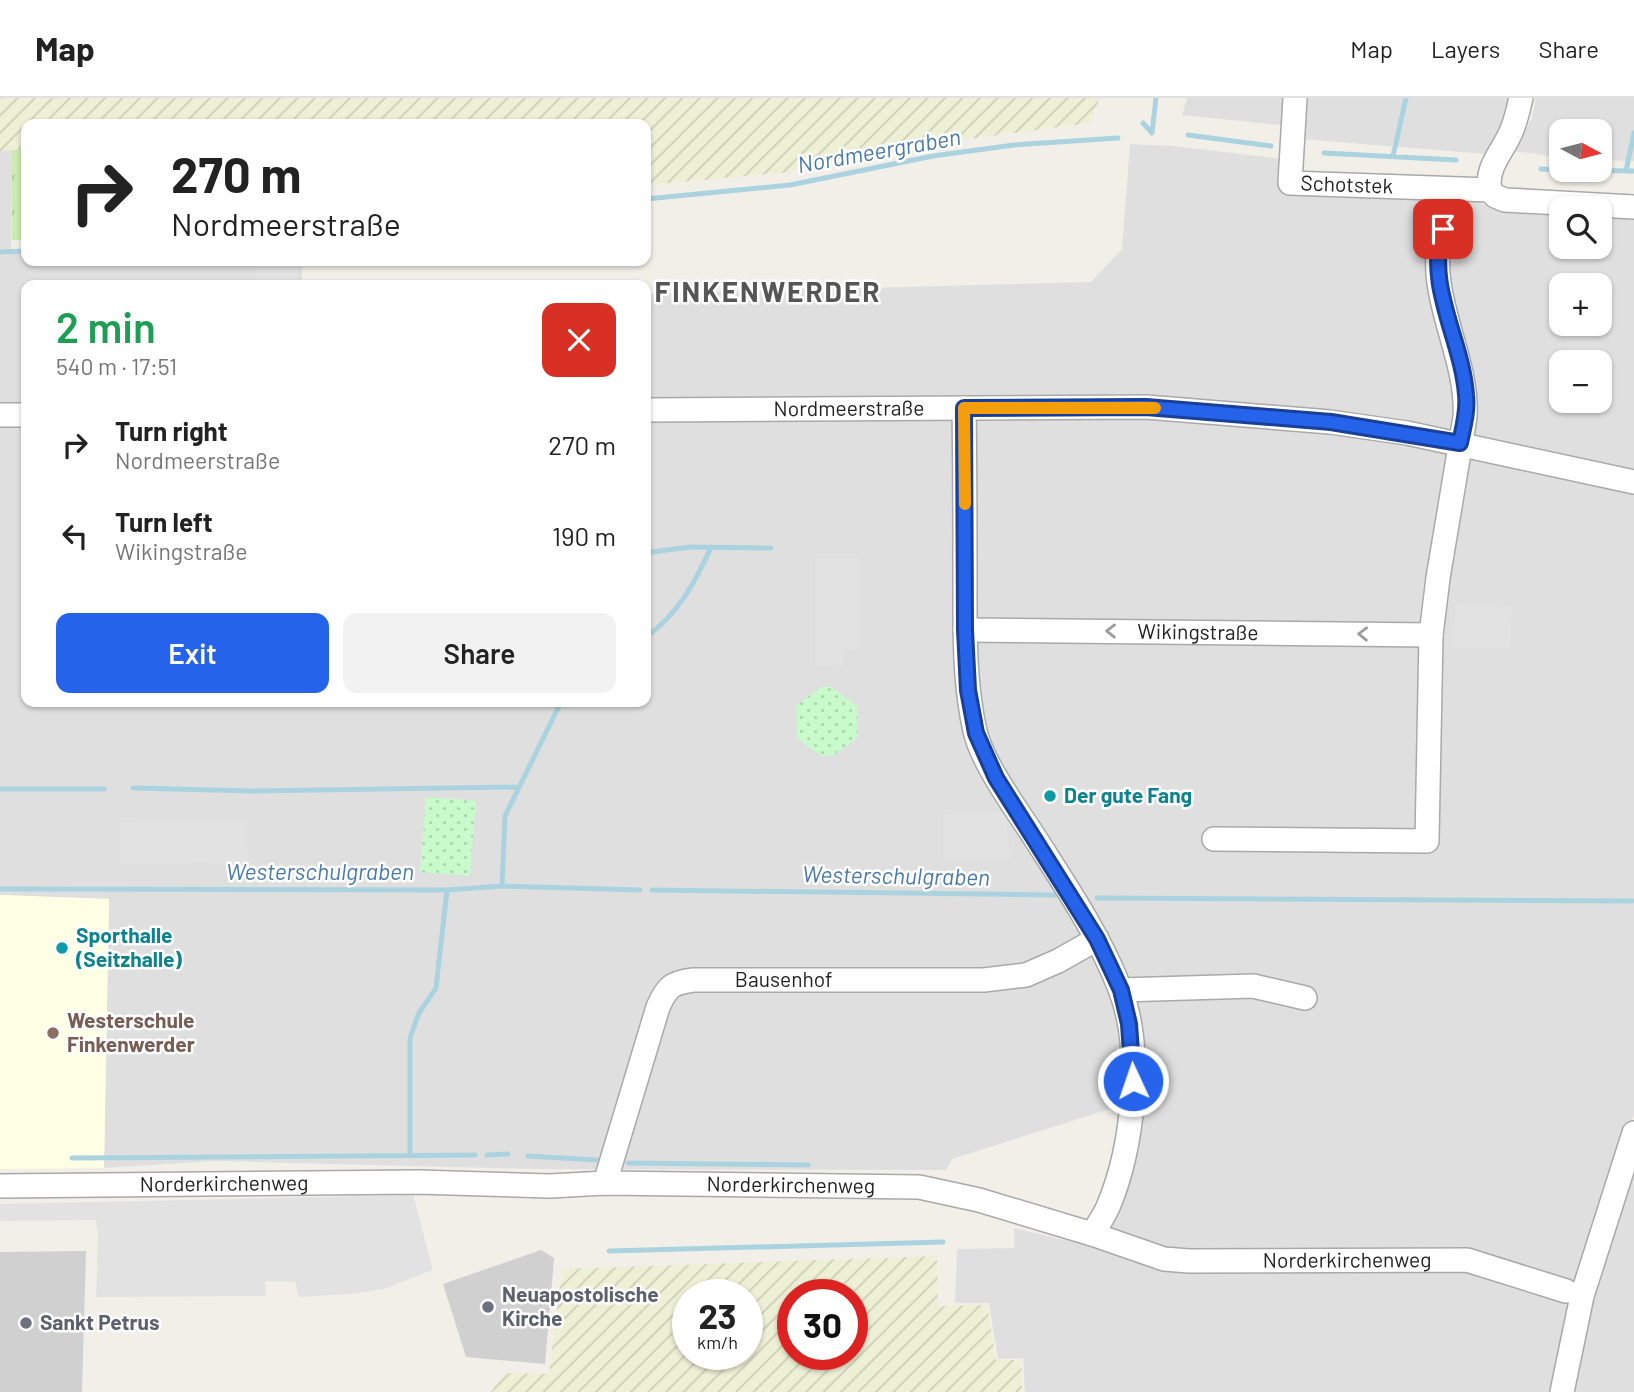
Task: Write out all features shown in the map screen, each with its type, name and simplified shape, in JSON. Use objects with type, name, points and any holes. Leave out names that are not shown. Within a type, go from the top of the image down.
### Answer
[{"type":"street","name":"Schotstek","points":[[1295,98],[1290,183],[1490,190]]},
{"type":"street","points":[[1521,98],[1517,120],[1489,171],[1490,190],[1495,196],[1505,200],[1634,207]]},
{"type":"street","points":[[1214,839],[1427,841],[1431,635],[1466,396],[1439,283],[1437,260],[1443,229]]},
{"type":"street","name":"Nordmeerstraße","points":[[651,410],[1146,407],[1331,422],[1460,443],[1634,482]]},
{"type":"street","points":[[964,408],[965,630],[968,690],[976,733],[996,778],[1097,939],[1121,990],[1129,1024],[1133,1062],[1129,1136],[1108,1209],[1092,1234]]},
{"type":"street","points":[[0,415],[21,415]]},
{"type":"street","name":"Wikingstraße","points":[[965,630],[1431,635]]},
{"type":"street","name":"Bausenhof","points":[[605,1184],[658,1007],[666,990],[678,982],[984,980],[1026,975],[1097,939]]},
{"type":"street","points":[[1121,990],[1253,986],[1305,998]]},
{"type":"street","points":[[1562,1392],[1574,1294],[1634,1133]]},
{"type":"street","name":"Norderkirchenweg","points":[[0,1186],[418,1181],[550,1186],[605,1184],[919,1187],[979,1200],[1164,1259],[1467,1260],[1574,1294]]},
{"type":"shaded area","points":[[0,98],[1100,98],[1090,123],[938,143],[782,173],[651,185],[651,119],[21,119],[21,150],[0,151]]},
{"type":"shaded area","points":[[1187,98],[1290,98],[1289,126],[1182,115]]},
{"type":"shaded area","points":[[1305,98],[1511,98],[1486,154],[1302,139]]},
{"type":"shaded area","points":[[1536,98],[1634,98],[1634,161],[1612,160],[1612,119],[1549,119],[1549,156],[1515,151],[1532,118]]},
{"type":"shaded area","points":[[1130,144],[1173,146],[1290,160],[1305,188],[1341,197],[1467,197],[1495,210],[1549,212],[1549,259],[1612,259],[1612,216],[1634,217],[1634,1114],[1576,1286],[1488,1257],[1190,1255],[1107,1231],[1138,1138],[1116,1107],[952,1159],[946,1170],[534,1169],[214,1161],[104,1168],[109,899],[0,895],[0,151],[12,150],[11,251],[21,251],[21,266],[302,266],[302,280],[21,280],[21,707],[651,707],[651,294],[1091,282],[1122,249]]},
{"type":"shaded area","points":[[256,266],[297,266],[298,280],[256,280]]},
{"type":"shaded area","points":[[815,558],[859,558],[858,649],[843,650],[843,666],[815,665]]},
{"type":"shaded area","points":[[1455,604],[1512,607],[1510,649],[1453,647]]},
{"type":"shaded area","points":[[1005,812],[1011,859],[943,859],[943,814]]},
{"type":"shaded area","points":[[247,821],[248,863],[120,864],[120,822]]},
{"type":"shaded area","name":"Westerschule Finkenwerder","points":[[0,895],[109,899],[104,1168],[0,1169]]},
{"type":"shaded area","points":[[1634,1173],[1634,1392],[1574,1392],[1606,1254]]},
{"type":"shaded area","points":[[413,1195],[433,1270],[384,1289],[351,1294],[298,1297],[296,1282],[265,1281],[266,1296],[96,1297],[96,1220],[0,1221],[0,1204]]},
{"type":"shaded area","points":[[1014,1228],[1111,1251],[1446,1264],[1572,1300],[1556,1392],[1025,1392],[1023,1358],[998,1359],[989,1303],[955,1303],[957,1249],[1014,1248]]},
{"type":"shaded area","points":[[541,1250],[554,1258],[545,1364],[466,1357],[443,1284]]},
{"type":"shaded area","points":[[86,1251],[82,1392],[0,1392],[0,1252]]},
{"type":"shaded area","points":[[937,1256],[938,1306],[987,1305],[996,1360],[1021,1360],[1022,1392],[491,1392],[505,1373],[549,1374],[562,1269]]},
{"type":"green space","points":[[12,150],[21,150],[21,240],[12,240]]},
{"type":"green space","points":[[821,687],[831,687],[857,706],[857,738],[839,752],[827,756],[815,752],[797,738],[796,706]]},
{"type":"green space","points":[[426,797],[476,801],[470,876],[420,872]]},
{"type":"waterway","points":[[1152,133],[1156,98]]},
{"type":"waterway","points":[[1393,156],[1406,98]]},
{"type":"waterway","points":[[1143,123],[1152,133]]},
{"type":"waterway","points":[[1626,171],[1634,133]]},
{"type":"waterway","name":"Nordmeergraben","points":[[1188,135],[1271,146]]},
{"type":"waterway","name":"Nordmeergraben","points":[[651,199],[790,185],[933,156],[1014,145],[1118,138]]},
{"type":"waterway","name":"Nordmeergraben","points":[[1324,153],[1456,160]]},
{"type":"waterway","name":"Nordmeergraben","points":[[1541,169],[1549,169]]},
{"type":"waterway","name":"Nordmeergraben","points":[[1612,171],[1634,171]]},
{"type":"waterway","name":"Nordmeergraben","points":[[0,252],[21,251]]},
{"type":"waterway","points":[[652,552],[690,547],[771,548]]},
{"type":"waterway","points":[[651,633],[684,597],[711,547]]},
{"type":"waterway","points":[[502,886],[505,816],[559,707]]},
{"type":"waterway","points":[[133,788],[253,791],[518,787]]},
{"type":"waterway","points":[[0,789],[104,789]]},
{"type":"waterway","name":"Westerschulgraben","points":[[0,889],[447,890],[502,886],[640,890]]},
{"type":"waterway","points":[[410,1155],[410,1038],[419,1013],[436,988],[447,890]]},
{"type":"waterway","name":"Westerschulgraben","points":[[652,890],[1055,895]]},
{"type":"waterway","points":[[1097,898],[1632,901]]},
{"type":"waterway","points":[[487,1155],[508,1154]]},
{"type":"waterway","points":[[72,1158],[475,1155]]},
{"type":"waterway","points":[[528,1156],[597,1160]]},
{"type":"waterway","points":[[628,1163],[808,1165]]},
{"type":"waterway","points":[[609,1251],[943,1242]]},
{"type":"slow traffic","points":[[965,504],[964,408],[1155,408]]},
{"type":"place","name":"Der gute Fang","points":[[1050,796]]},
{"type":"place","name":"Sporthalle (Seitzhalle)","points":[[62,948]]},
{"type":"place","name":"Westerschule Finkenwerder","points":[[53,1033]]},
{"type":"place","name":"Neuapostolische Kirche","points":[[488,1307]]},
{"type":"place","name":"Sankt Petrus","points":[[26,1323]]},
{"type":"district","name":"FINKENWERDER","points":[[768,292]]},
{"type":"route","points":[[1133,1081],[1129,1024],[1121,990],[1097,939],[996,778],[976,733],[968,690],[965,630],[964,408],[1146,407],[1331,422],[1460,443],[1466,396],[1439,283],[1437,260],[1443,229]]}]
